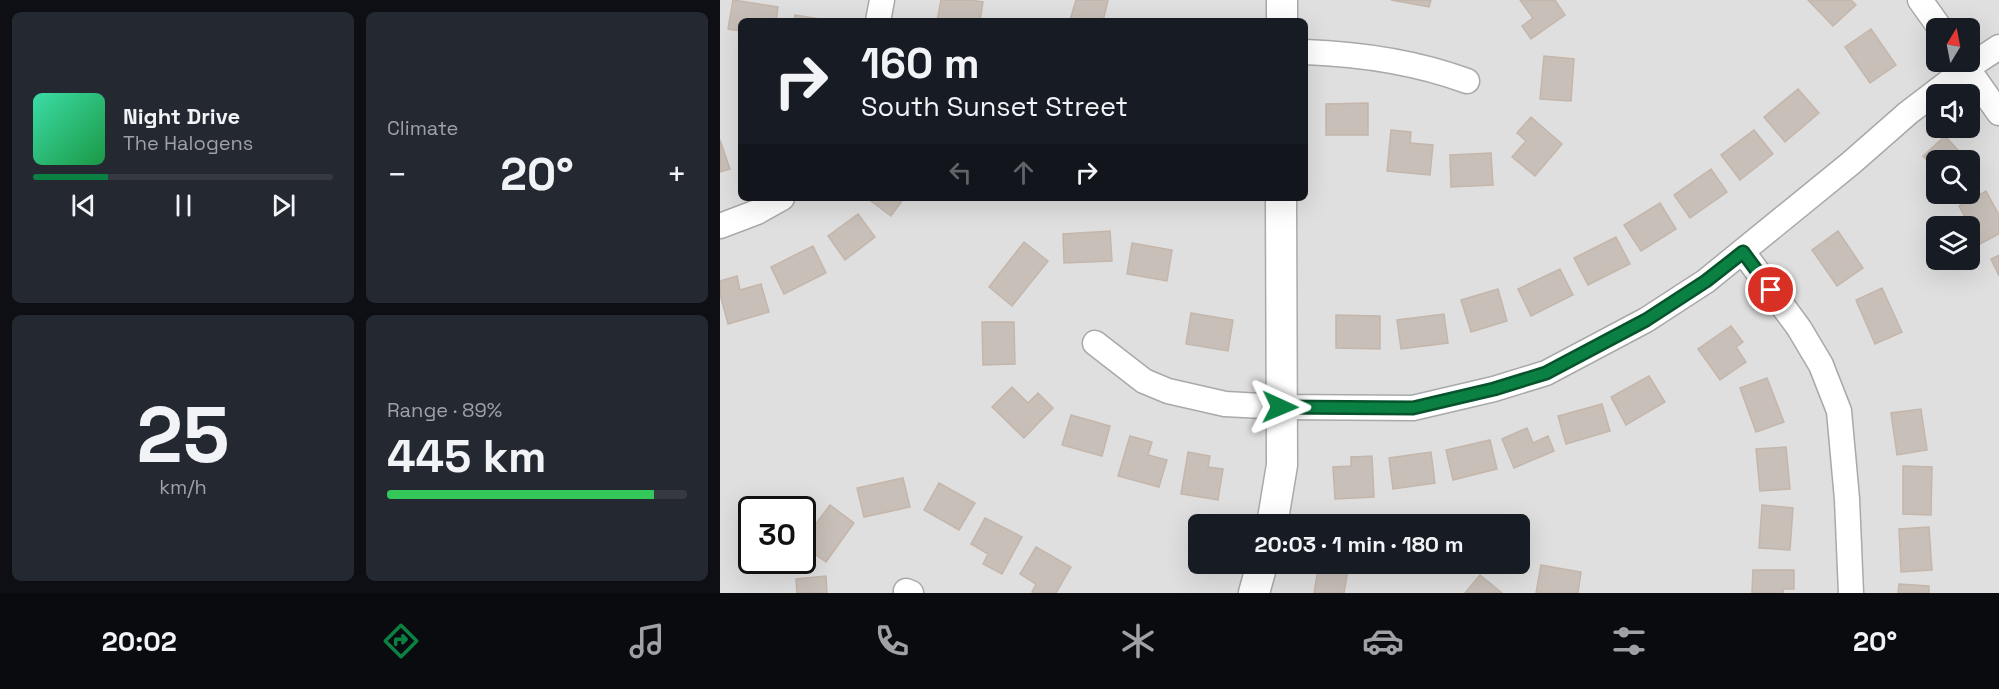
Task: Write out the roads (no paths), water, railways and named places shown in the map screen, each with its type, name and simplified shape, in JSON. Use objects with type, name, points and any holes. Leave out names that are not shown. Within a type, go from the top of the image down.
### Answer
[{"type":"street","points":[[879,18],[882,0]]},
{"type":"street","points":[[1282,0],[1282,18]]},
{"type":"street","points":[[1920,0],[1933,18]]},
{"type":"street","points":[[1980,57],[1999,47]]},
{"type":"street","points":[[1308,52],[1400,62],[1433,69],[1467,81]]},
{"type":"street","points":[[1095,343],[1144,381],[1168,391],[1225,404],[1280,407],[1413,408],[1494,389],[1546,373],[1646,320],[1706,281],[1957,72]]},
{"type":"street","points":[[1970,72],[1999,114]]},
{"type":"street","points":[[720,226],[757,212],[777,201]]},
{"type":"street","points":[[1274,514],[1282,465],[1281,201]]},
{"type":"street","points":[[1743,252],[1799,328],[1821,365],[1839,411],[1847,499],[1851,593]]},
{"type":"street","points":[[1254,593],[1259,574]]}]
